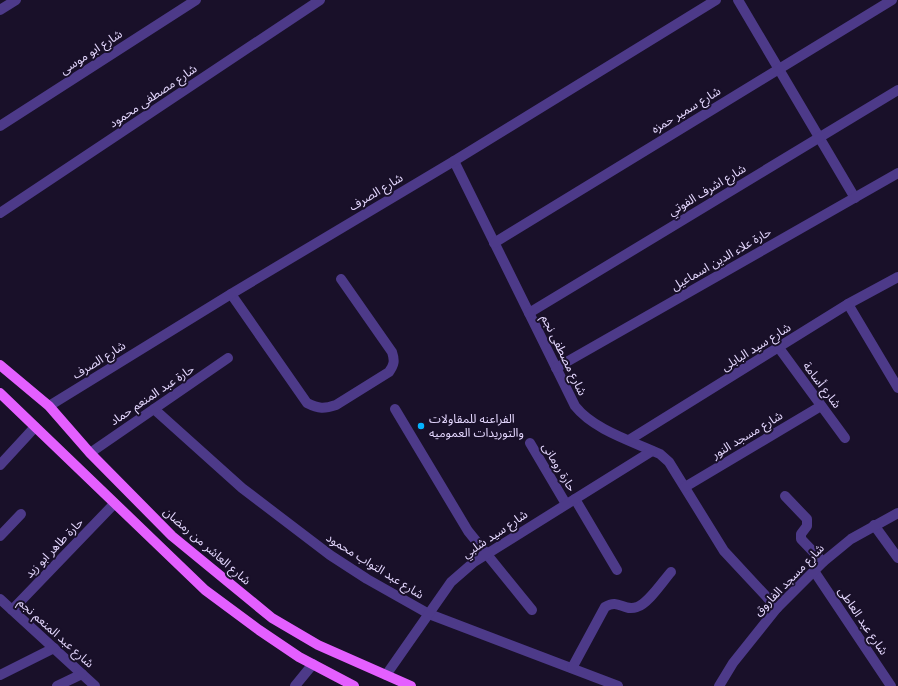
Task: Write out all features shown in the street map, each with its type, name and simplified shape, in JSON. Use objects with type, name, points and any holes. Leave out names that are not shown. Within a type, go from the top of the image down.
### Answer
[{"type":"main road","name":"شارع العاشر من رمضان","points":[[1,369],[49,406],[90,453],[172,536],[272,618],[318,645],[411,686]]},
{"type":"main road","points":[[0,393],[205,590],[259,630],[299,657],[354,686]]},
{"type":"street","points":[[0,10],[16,0]]},
{"type":"street","name":"شارع ابو موسى","points":[[0,126],[196,0]]},
{"type":"street","name":"شارع مصطفى محمود","points":[[0,213],[320,0]]},
{"type":"street","name":"شارع الصرف","points":[[49,406],[231,294],[454,161],[716,0]]},
{"type":"street","points":[[738,0],[855,198]]},
{"type":"street","name":"شارع سمير حمزه","points":[[494,243],[892,0]]},
{"type":"street","name":"شارع اشرف الفوتي","points":[[529,313],[898,90]]},
{"type":"street","name":"شارع مصطفى نجم","points":[[454,161],[574,406],[592,422],[660,454],[669,462],[724,551],[777,608]]},
{"type":"street","name":"حارة علاء الدين اسماعيل","points":[[556,368],[898,173]]},
{"type":"street","name":"شارع سيد البابلى","points":[[629,440],[848,304],[898,277]]},
{"type":"street","points":[[231,294],[307,402],[316,407],[327,408],[336,405],[389,372],[393,367],[394,360],[392,352],[341,279]]},
{"type":"street","points":[[848,304],[898,388]]},
{"type":"street","name":"شارع أسامة","points":[[778,348],[845,438]]},
{"type":"street","name":"حارة عبد المنعم حماد","points":[[90,453],[228,358]]},
{"type":"street","name":"شارع مسجد النور","points":[[685,487],[821,406]]},
{"type":"street","name":"شارع عبد التواب محمود","points":[[154,409],[242,488],[330,556],[367,579],[429,614],[618,686]]},
{"type":"street","points":[[394,409],[468,531],[532,610]]},
{"type":"street","points":[[0,465],[35,427]]},
{"type":"street","name":"حارة رومانى","points":[[530,443],[617,570]]},
{"type":"street","name":"شارع سيد شلبي","points":[[386,675],[451,582],[474,562],[652,451]]},
{"type":"street","points":[[785,496],[807,519],[807,526],[800,534],[802,540],[823,562]]},
{"type":"street","name":"حارة طاهر ابو زيد","points":[[12,610],[114,504]]},
{"type":"street","name":"شارع مسجد الفاروق","points":[[719,686],[733,663],[777,608],[823,562],[851,539],[898,513]]},
{"type":"street","points":[[0,536],[22,514]]},
{"type":"street","points":[[874,525],[898,558]]},
{"type":"street","name":"شارع عبد العاطى","points":[[814,571],[891,686]]},
{"type":"street","points":[[572,668],[605,607],[613,603],[617,603],[627,608],[642,605],[671,572]]},
{"type":"street","name":"شارع عبد المنعم نجم","points":[[0,599],[95,686]]},
{"type":"street","points":[[0,675],[54,648]]},
{"type":"street","points":[[295,686],[313,664]]},
{"type":"street","points":[[58,686],[82,674]]},
{"type":"place","name":"الفراعنه للمقاولات والتوريدات العموميه","points":[[421,426]]}]
